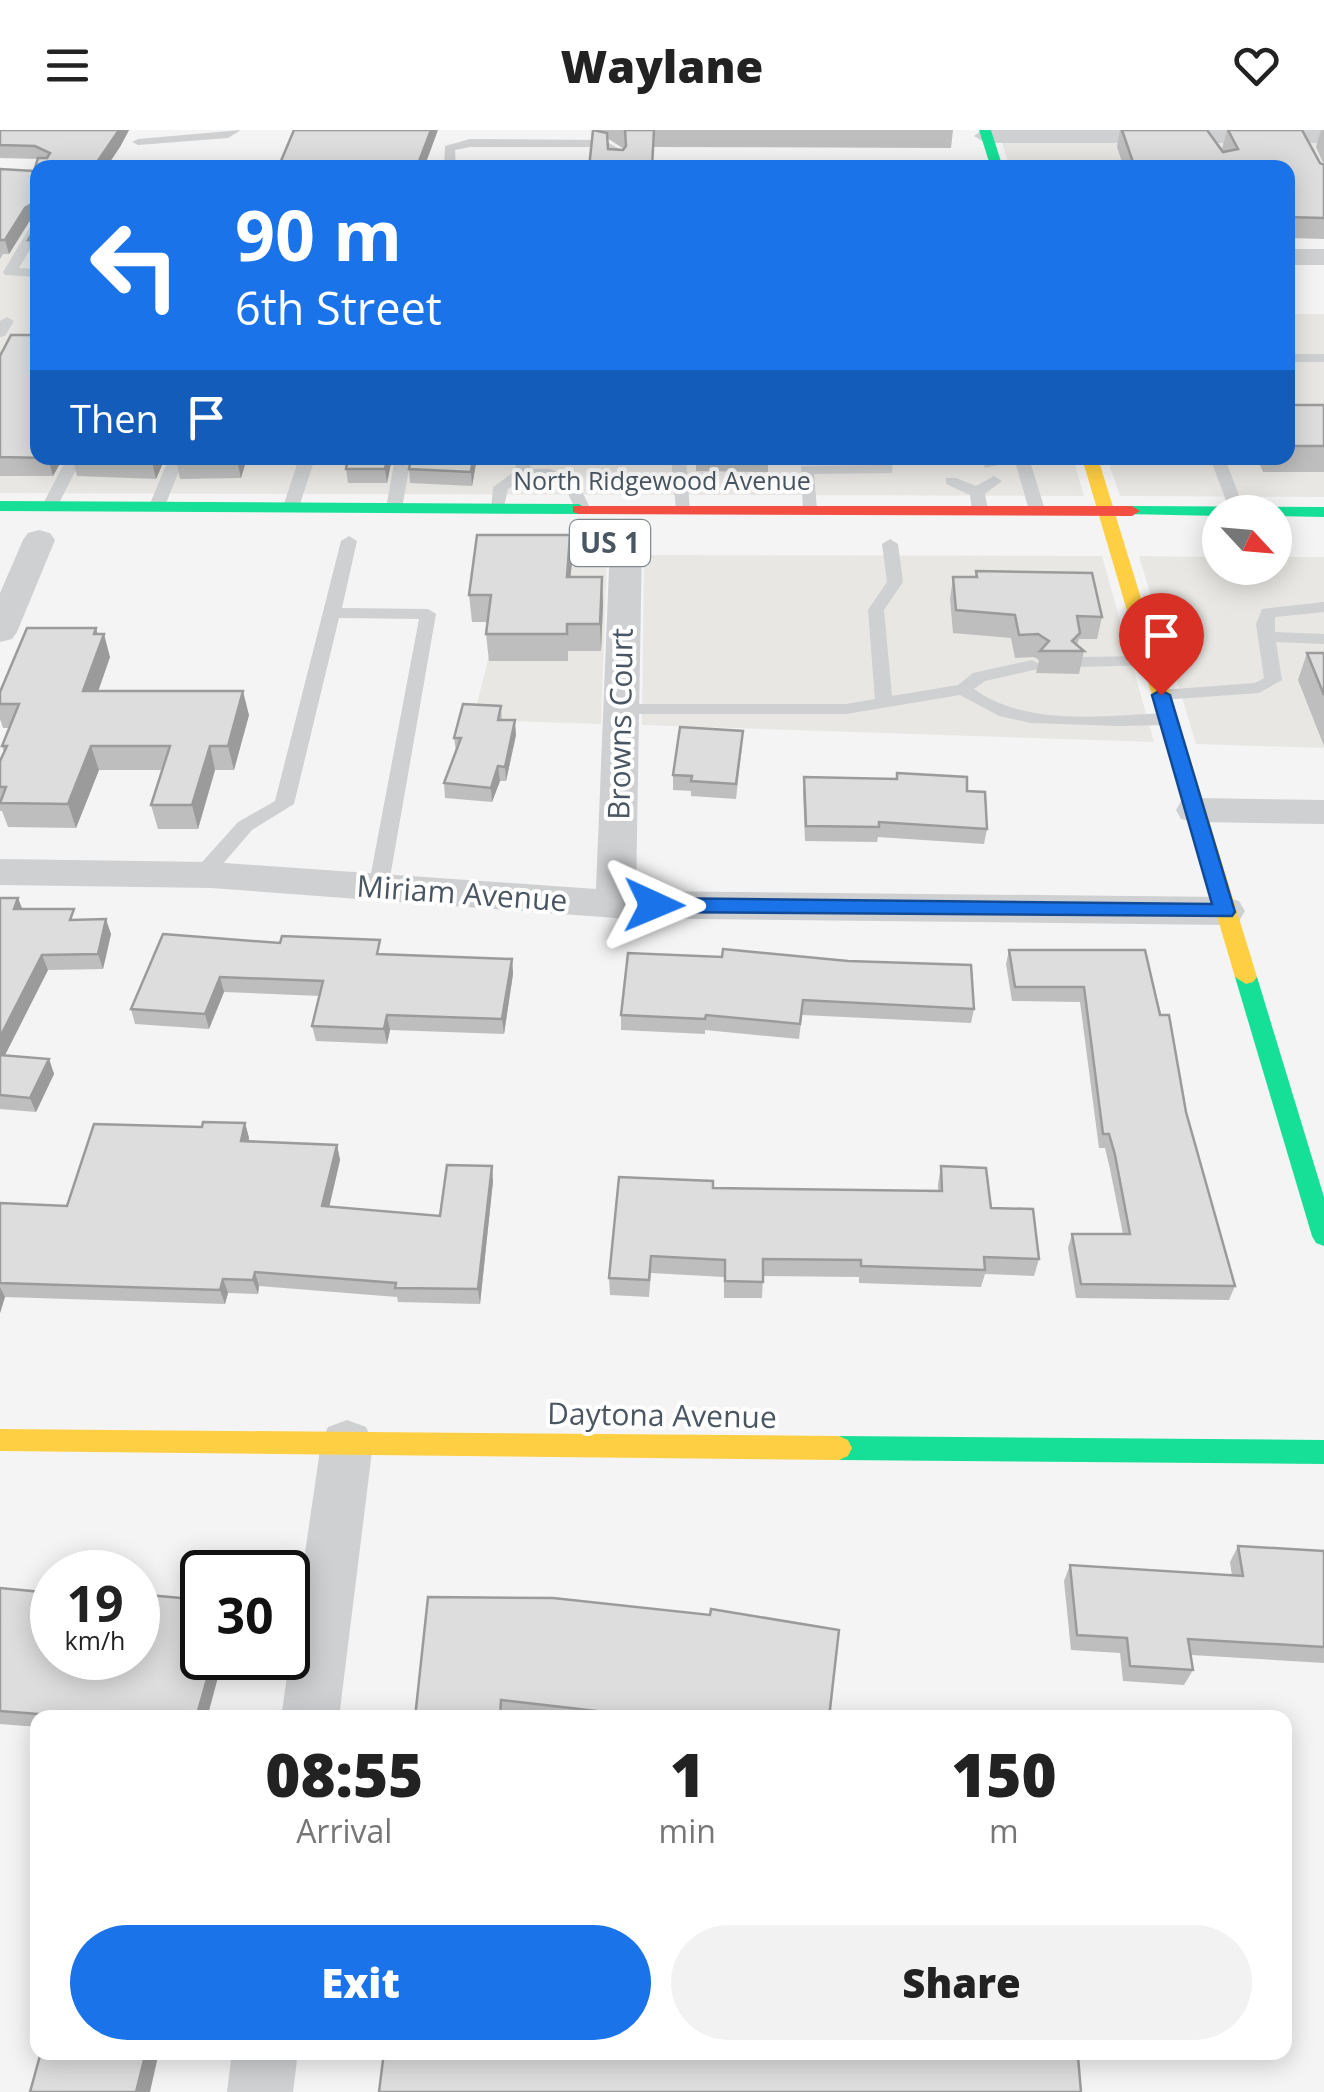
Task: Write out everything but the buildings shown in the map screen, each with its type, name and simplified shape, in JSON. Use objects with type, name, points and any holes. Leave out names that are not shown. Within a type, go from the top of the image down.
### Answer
[{"type":"street","points":[[993,160],[985,133],[1210,144],[1310,141]]},
{"type":"street","points":[[1295,257],[1324,257]]},
{"type":"street","points":[[1092,465],[1324,1236]]},
{"type":"street","name":"North Ridgewood Avenue","points":[[0,506],[809,510],[866,490],[1037,510],[1202,511]]},
{"type":"street","points":[[0,632],[29,537],[50,506]]},
{"type":"street","points":[[29,537],[157,506]]},
{"type":"street","name":"North Ridgewood Avenue","points":[[1292,512],[1324,512]]},
{"type":"street","name":"Browns Court","points":[[616,904],[625,543]]},
{"type":"street","points":[[1195,810],[1324,812]]},
{"type":"street","name":"Miriam Avenue","points":[[0,872],[202,875],[616,904],[1225,912]]},
{"type":"street","name":"Daytona Avenue","points":[[0,1440],[1324,1452]]},
{"type":"street","points":[[311,1710],[347,1443]]},
{"type":"street","points":[[260,2092],[264,2060]]},
{"type":"lane","points":[[138,142],[228,135],[235,130]]},
{"type":"lane","points":[[450,160],[449,143],[604,144],[617,152],[617,160]]},
{"type":"lane","points":[[30,238],[10,272],[30,273]]},
{"type":"lane","points":[[1295,358],[1324,358]]},
{"type":"lane","points":[[50,506],[70,465]]},
{"type":"lane","points":[[157,506],[173,465]]},
{"type":"lane","points":[[291,507],[305,465]]},
{"type":"lane","points":[[394,508],[402,465]]},
{"type":"lane","points":[[679,465],[684,509]]},
{"type":"lane","points":[[809,510],[806,469],[866,490],[887,470],[887,465]]},
{"type":"lane","points":[[1024,465],[1037,510]]},
{"type":"lane","points":[[1219,465],[1231,495]]},
{"type":"lane","points":[[497,508],[502,486],[523,466],[572,484],[582,508]]},
{"type":"lane","points":[[951,481],[978,501],[991,468]]},
{"type":"lane","points":[[202,875],[245,826],[284,804],[349,541]]},
{"type":"lane","points":[[884,703],[875,632],[876,610],[895,582],[890,544]]},
{"type":"lane","points":[[1161,695],[1259,688],[1273,680],[1268,612],[1324,607]]},
{"type":"lane","points":[[332,613],[428,614],[378,889]]},
{"type":"lane","points":[[1268,637],[1324,639]]},
{"type":"lane","points":[[1080,662],[1151,660]]},
{"type":"lane","points":[[622,709],[846,709],[963,689],[979,677],[1032,665]]},
{"type":"lane","points":[[963,689],[981,703],[1015,716],[1168,719]]},
{"type":"shaded area","points":[[1001,140],[1324,141],[1324,199],[1295,174],[1295,160],[1008,160]]},
{"type":"shaded area","points":[[0,176],[30,177],[30,465],[1075,465],[1084,496],[0,493]]},
{"type":"shaded area","points":[[1295,314],[1324,314],[1324,497],[1120,496],[1109,465],[1295,465]]},
{"type":"shaded area","points":[[514,554],[607,555],[601,724],[473,720]]},
{"type":"shaded area","points":[[644,555],[1102,556],[1154,742],[642,725]]},
{"type":"shaded area","points":[[1139,556],[1202,557],[1202,585],[1292,585],[1292,557],[1324,557],[1324,748],[1196,744]]},
{"type":"traffic: fast","points":[[985,130],[994,160]]},
{"type":"traffic: fast","points":[[0,506],[579,509]]},
{"type":"traffic: fast","points":[[1132,511],[1324,512]]},
{"type":"traffic: fast","points":[[1246,977],[1324,1236]]},
{"type":"traffic: fast","points":[[839,1448],[1324,1452]]},
{"type":"traffic: slow","points":[[1092,465],[1246,977]]},
{"type":"traffic: slow","points":[[0,1440],[839,1448]]},
{"type":"traffic: jam","points":[[579,509],[1132,511]]},
{"type":"route","points":[[654,905],[1225,912],[1161,695]]}]
